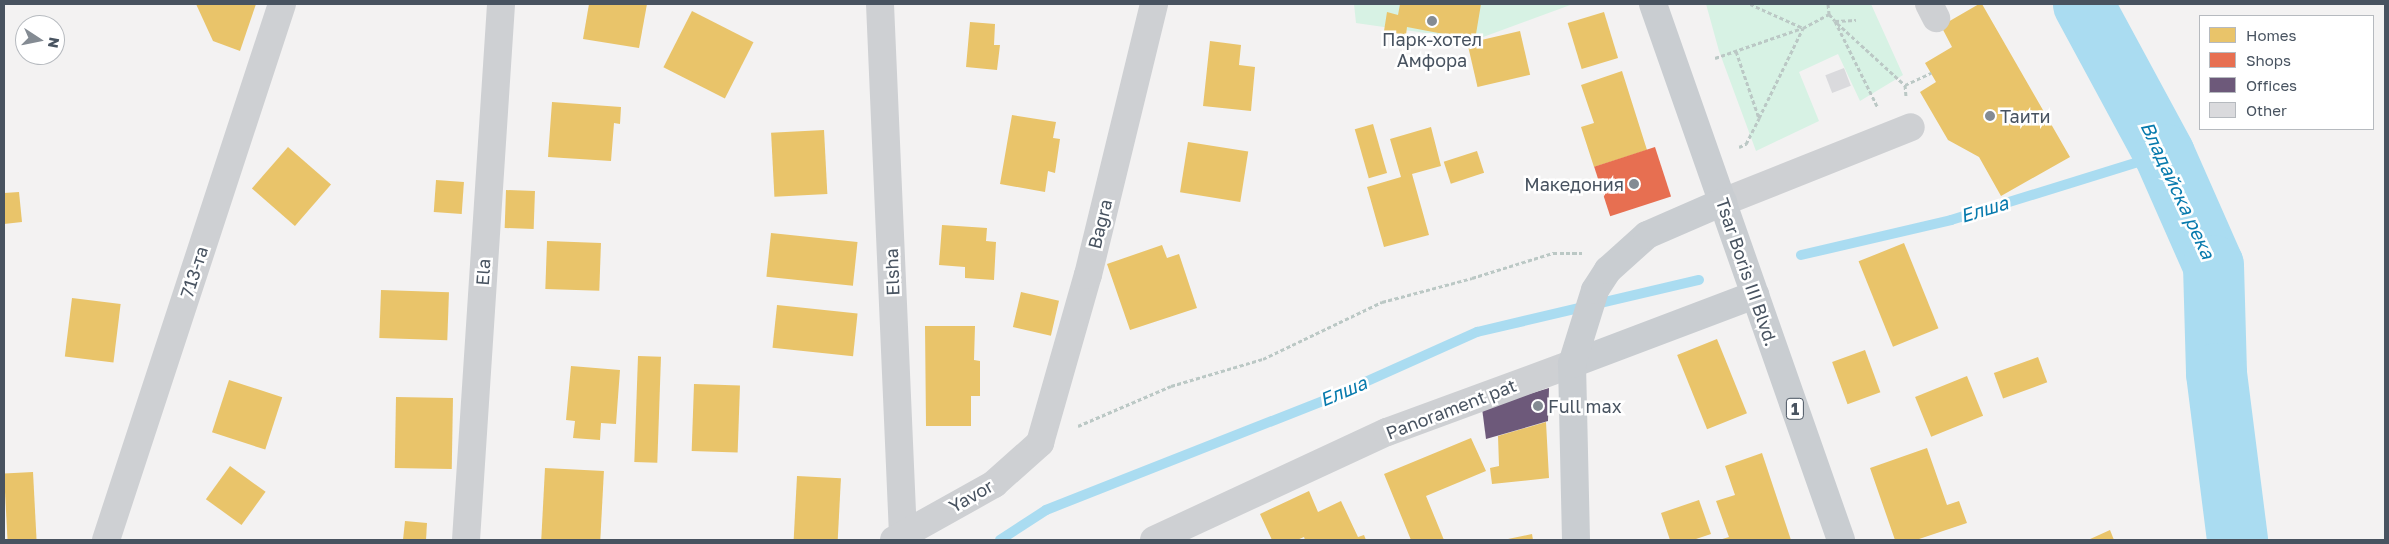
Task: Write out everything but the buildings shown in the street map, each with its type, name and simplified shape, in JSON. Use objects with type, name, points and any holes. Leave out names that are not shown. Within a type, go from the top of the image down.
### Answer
[{"type":"main road","name":"Tsar Boris III Blvd.","points":[[1653,4],[1841,540]]},
{"type":"main road","points":[[1576,540],[1572,364],[1595,290],[1608,270],[1647,235],[1722,202]]},
{"type":"main road","name":"Panorament pat","points":[[1572,364],[1755,295]]},
{"type":"street","name":"713-та","points":[[106,540],[282,4]]},
{"type":"street","name":"Ela","points":[[466,540],[501,4]]},
{"type":"street","name":"Elsha","points":[[880,4],[901,538]]},
{"type":"street","name":"Bagra","points":[[1040,443],[1088,275],[1154,4]]},
{"type":"street","points":[[1722,202],[1901,131]]},
{"type":"street","name":"Panorament pat","points":[[1154,540],[1387,432],[1572,364]]},
{"type":"street","name":"Yavor","points":[[901,538],[994,484],[1040,443]]},
{"type":"path","points":[[1750,4],[1803,28]]},
{"type":"path","points":[[1828,4],[1829,14],[1835,21],[1905,85],[1931,73]]},
{"type":"path","points":[[1715,58],[1803,28],[1829,14]]},
{"type":"path","points":[[1835,21],[1856,20]]},
{"type":"path","points":[[1835,21],[1901,131]]},
{"type":"path","points":[[1738,147],[1746,144],[1803,28]]},
{"type":"path","points":[[1736,51],[1759,118]]},
{"type":"path","points":[[1040,443],[1171,386],[1263,359],[1382,302],[1472,278],[1554,253],[1625,253]]},
{"type":"green space","points":[[1354,4],[1573,4],[1475,40],[1356,23]]},
{"type":"green space","points":[[1706,4],[1871,4],[1903,75],[1860,101],[1838,54],[1799,72],[1819,121],[1756,151],[1719,51]]},
{"type":"waterway","name":"Владайска река","points":[[2083,4],[2164,154],[2213,265],[2216,373],[2237,540]]},
{"type":"waterway","name":"Елша","points":[[1801,255],[1951,220],[2164,154]]},
{"type":"waterway","name":"Елша","points":[[1000,540],[1046,510],[1325,400],[1477,332],[1699,280]]},
{"type":"place","name":"Парк-хотел Амфора","points":[[1432,21]]},
{"type":"place","name":"Таити","points":[[1990,116]]},
{"type":"place","name":"Македония","points":[[1634,184]]},
{"type":"place","name":"Full max","points":[[1538,406]]}]
